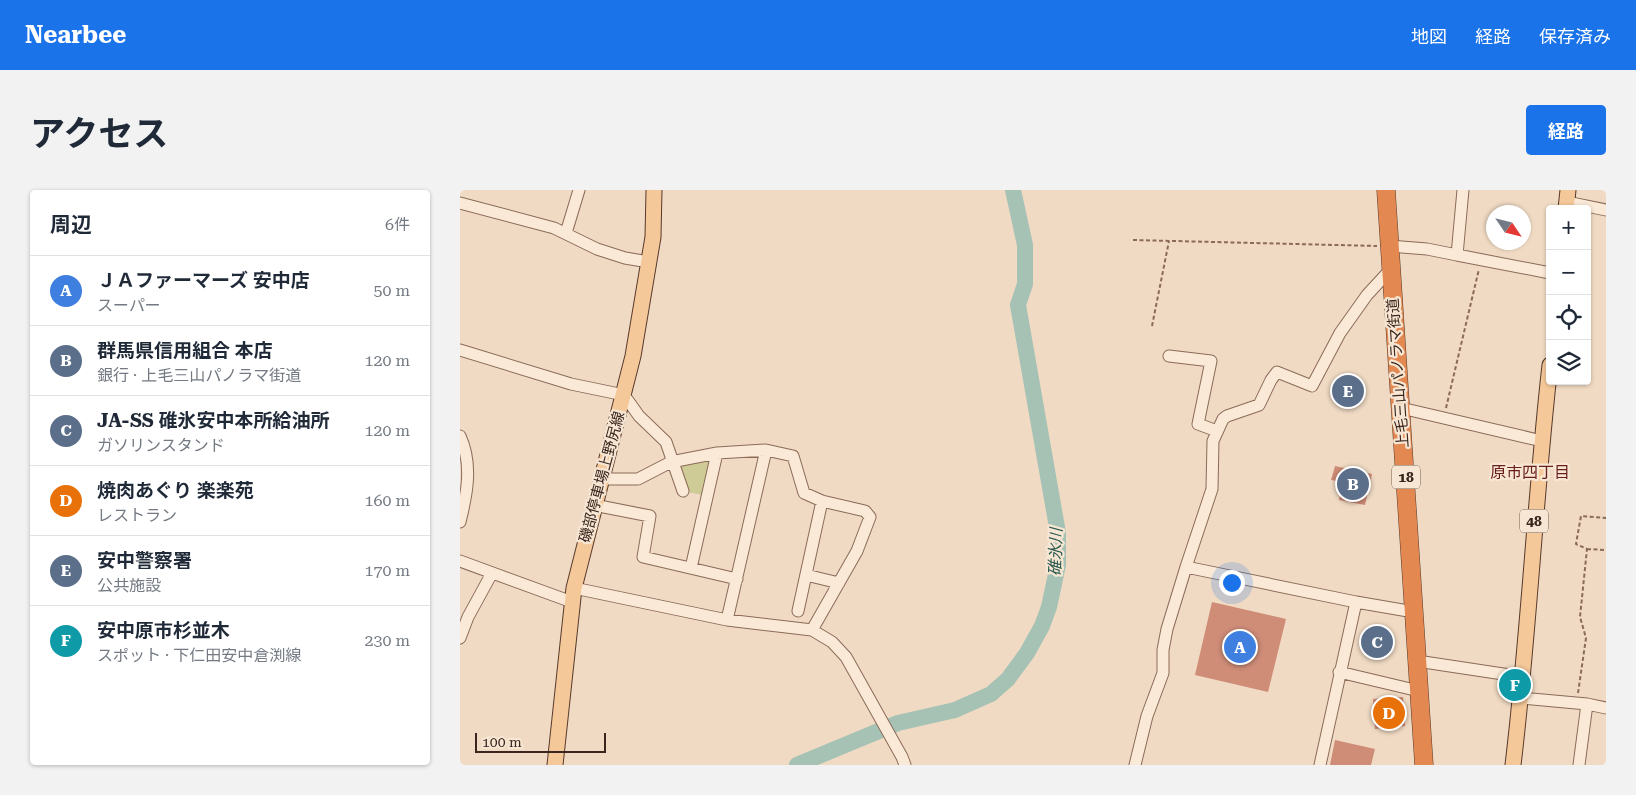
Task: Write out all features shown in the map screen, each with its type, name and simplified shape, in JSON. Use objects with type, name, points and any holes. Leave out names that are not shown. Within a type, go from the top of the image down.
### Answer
[{"type":"highway","name":"上毛三山パノラマ街道","points":[[1386,190],[1424,765]]},
{"type":"main road","name":"磯部停車場上野尻線","points":[[555,765],[573,595],[594,505],[633,356],[649,262],[654,218],[654,190]]},
{"type":"main road","name":"48","points":[[1514,765],[1548,385]]},
{"type":"street","points":[[566,233],[579,190]]},
{"type":"street","points":[[1457,255],[1462,190]]},
{"type":"street","points":[[1567,200],[1606,210]]},
{"type":"street","points":[[460,203],[554,228],[597,249],[625,258],[649,262]]},
{"type":"street","points":[[1389,246],[1427,249],[1546,272]]},
{"type":"street","points":[[1135,765],[1147,716],[1163,673],[1163,650],[1167,629],[1212,489],[1212,441],[1222,419],[1259,405],[1277,372],[1312,386],[1340,333],[1367,294],[1391,268]]},
{"type":"street","points":[[460,350],[571,384],[624,395],[639,416],[666,442],[683,491]]},
{"type":"street","points":[[1169,356],[1210,361],[1198,424],[1217,431]]},
{"type":"street","points":[[1401,408],[1542,441]]},
{"type":"street","points":[[460,436],[466,458],[468,480],[460,522]]},
{"type":"street","points":[[601,479],[638,479],[672,461],[717,454],[766,450],[793,456],[804,493],[822,501],[865,511],[870,517],[857,551],[812,630]]},
{"type":"street","points":[[728,620],[766,450]]},
{"type":"street","points":[[691,568],[717,454]]},
{"type":"street","points":[[798,610],[822,501]]},
{"type":"street","points":[[594,505],[650,516],[643,557],[737,579]]},
{"type":"street","points":[[460,561],[573,595],[728,620],[812,630],[832,642],[846,657],[903,761]]},
{"type":"street","points":[[1186,567],[1414,612]]},
{"type":"street","points":[[460,638],[468,617],[492,572]]},
{"type":"street","points":[[806,576],[839,583]]},
{"type":"street","points":[[1320,765],[1339,672],[1356,602]]},
{"type":"street","points":[[1417,661],[1523,677]]},
{"type":"street","points":[[1339,672],[1419,691]]},
{"type":"street","points":[[1521,698],[1582,703],[1606,708]]},
{"type":"street","points":[[1578,765],[1582,703]]},
{"type":"path","points":[[1133,240],[1389,246]]},
{"type":"path","points":[[1152,326],[1169,241]]},
{"type":"path","points":[[1443,418],[1481,260]]},
{"type":"path","points":[[1606,518],[1582,516],[1576,544],[1587,550],[1606,550]]},
{"type":"path","points":[[1582,703],[1586,638],[1580,617],[1587,550]]},
{"type":"shaded area","points":[[706,460],[710,464],[703,495],[687,492],[679,470],[682,464]]},
{"type":"building","points":[[1335,466],[1372,474],[1365,505],[1339,500],[1341,489],[1335,487],[1336,481],[1331,480]]},
{"type":"building","points":[[1212,602],[1286,619],[1268,692],[1195,675]]},
{"type":"building","points":[[1403,697],[1405,726],[1375,729],[1373,699]]},
{"type":"building","points":[[1335,740],[1375,749],[1371,765],[1330,765]]},
{"type":"waterway","name":"碓氷川","points":[[797,765],[898,723],[955,710],[991,694],[1008,679],[1027,653],[1042,626],[1049,607],[1058,565],[1058,533],[1018,305],[1025,284],[1025,245],[1013,190]]},
{"type":"place","name":"安中警察署","points":[[1348,391]]},
{"type":"place","name":"群馬県信用組合 本店","points":[[1353,484]]},
{"type":"place","name":"JA-SS 碓氷安中本所給油所","points":[[1377,642]]},
{"type":"place","name":"ＪＡファーマーズ 安中店","points":[[1240,647]]},
{"type":"place","name":"安中原市杉並木","points":[[1515,685]]},
{"type":"place","name":"焼肉あぐり 楽楽苑","points":[[1389,713]]},
{"type":"district","name":"原市四丁目","points":[[1530,472]]}]
